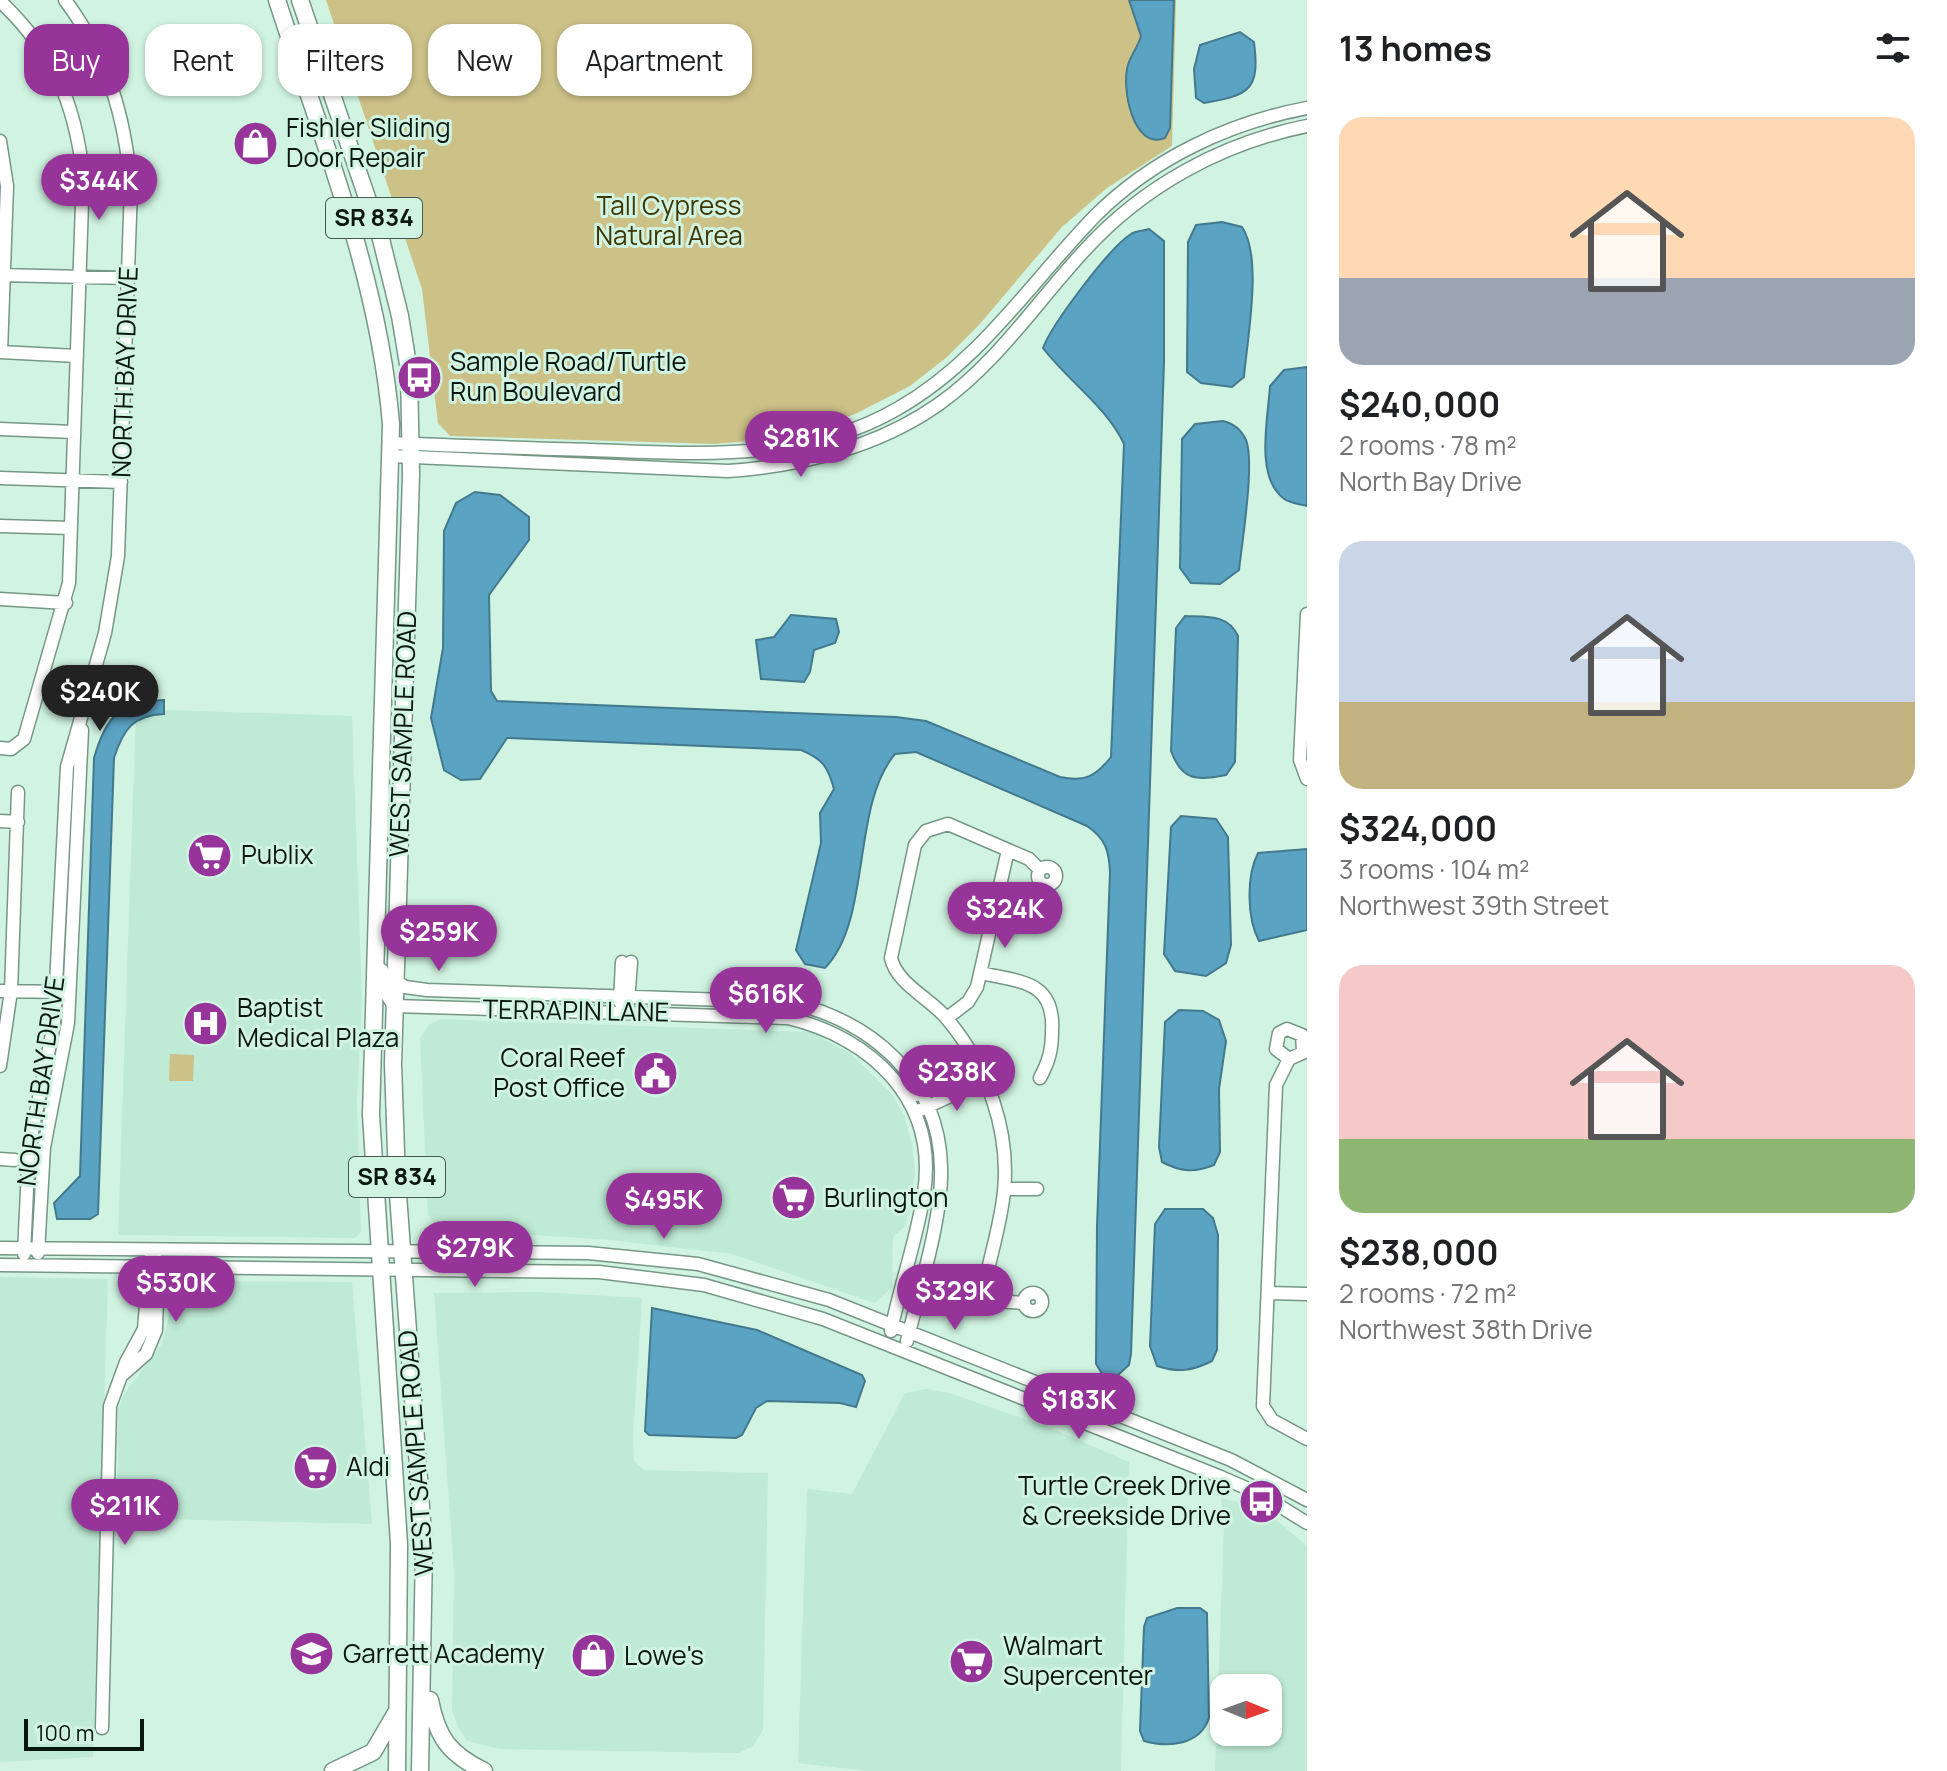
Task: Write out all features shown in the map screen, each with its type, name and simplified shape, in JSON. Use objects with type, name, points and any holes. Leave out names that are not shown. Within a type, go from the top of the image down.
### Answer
[{"type":"main road","name":"WEST SAMPLE ROAD","points":[[277,0],[359,246],[387,378],[391,450],[371,1115],[399,1544],[397,1771]]},
{"type":"main road","name":"WEST SAMPLE ROAD","points":[[300,0],[381,239],[400,316],[409,370],[412,451],[394,979],[394,1122],[421,1498],[424,1671],[420,1771]]},
{"type":"main road","points":[[382,736],[402,763]]},
{"type":"main road","points":[[424,1671],[434,1726],[443,1744],[465,1762],[484,1771]]},
{"type":"main road","points":[[333,1771],[373,1752],[399,1706]]},
{"type":"street","name":"NORTH BAY DRIVE","points":[[24,1265],[25,1195],[32,1132],[47,1067],[56,992],[67,767],[114,597],[131,187],[127,139],[118,99],[102,57],[65,0]]},
{"type":"street","points":[[0,1],[47,58],[68,100],[78,130],[83,174],[66,603],[19,745],[0,748]]},
{"type":"street","points":[[412,451],[737,455],[833,437],[894,411],[922,394],[981,345],[1096,216],[1147,173],[1218,134],[1261,118],[1306,110]]},
{"type":"street","points":[[391,450],[728,471],[761,468],[833,453],[888,434],[940,404],[990,361],[1085,250],[1151,192],[1238,145],[1307,126]]},
{"type":"street","points":[[0,141],[7,186],[0,352],[77,356]]},
{"type":"street","points":[[2,276],[128,278]]},
{"type":"street","points":[[0,429],[74,432]]},
{"type":"street","points":[[0,478],[121,482]]},
{"type":"street","points":[[0,526],[71,528]]},
{"type":"street","points":[[0,599],[66,603]]},
{"type":"street","points":[[1307,614],[1300,760],[1307,779]]},
{"type":"street","name":"NORTH BAY DRIVE","points":[[38,1265],[39,1194],[46,1133],[71,992],[84,707]]},
{"type":"street","points":[[0,1066],[18,792]]},
{"type":"street","points":[[0,821],[18,822]]},
{"type":"street","points":[[1024,1303],[995,1301],[984,1288],[1004,1189],[1000,1127],[985,1080],[947,1018],[898,975],[891,958],[915,845],[933,827],[948,824],[1029,859],[1040,870]]},
{"type":"street","points":[[947,1018],[968,1002],[981,973],[1008,850]]},
{"type":"street","points":[[376,896],[385,916],[382,979],[394,1006]]},
{"type":"street","points":[[623,1012],[626,962]]},
{"type":"street","points":[[981,973],[1028,983],[1038,989],[1051,1005],[1051,1057],[1040,1078]]},
{"type":"street","name":"TERRAPIN LANE","points":[[394,979],[405,987],[427,990],[789,1002],[827,1011],[883,1044],[904,1066],[928,1106],[941,1168],[930,1240],[904,1351]]},
{"type":"street","points":[[6,991],[71,992]]},
{"type":"street","name":"TERRAPIN LANE","points":[[394,1006],[760,1016],[822,1026],[872,1054],[908,1099],[922,1141],[924,1192],[888,1344]]},
{"type":"street","points":[[1289,1059],[1276,1049],[1279,1033],[1287,1029],[1302,1035],[1305,1051],[1289,1059],[1276,1085],[1263,1406],[1272,1420],[1307,1439]]},
{"type":"street","points":[[908,1099],[979,1067]]},
{"type":"street","points":[[914,1113],[985,1080]]},
{"type":"street","points":[[32,1132],[46,1133]]},
{"type":"street","points":[[0,1159],[15,1160]]},
{"type":"street","points":[[1004,1189],[1037,1189]]},
{"type":"street","points":[[924,1192],[931,1204],[930,1240]]},
{"type":"street","points":[[0,1248],[626,1255],[698,1264],[765,1280],[892,1326],[1254,1470],[1307,1500]]},
{"type":"street","points":[[102,1728],[110,1406],[144,1329],[154,1266],[153,1248]]},
{"type":"street","points":[[626,1255],[626,1274]]},
{"type":"street","points":[[0,1265],[626,1274],[747,1295],[888,1344],[1262,1495],[1307,1523]]},
{"type":"street","points":[[747,1295],[760,1289],[765,1280]]},
{"type":"street","points":[[1268,1293],[1307,1294]]},
{"type":"street","points":[[1124,1440],[1136,1424]]},
{"type":"shaded area","points":[[136,709],[352,716],[362,998],[357,1102],[361,1232],[355,1238],[118,1235]]},
{"type":"shaded area","points":[[441,1019],[810,1032],[850,1053],[891,1093],[904,1115],[912,1144],[915,1172],[910,1208],[904,1227],[893,1237],[892,1287],[875,1303],[732,1254],[610,1240],[491,1232],[442,1234],[428,1215],[420,1038],[430,1024]]},
{"type":"shaded area","points":[[0,1277],[108,1279],[93,1757],[0,1762]]},
{"type":"shaded area","points":[[187,1281],[352,1282],[372,1524],[117,1518],[118,1410],[124,1394],[161,1345],[168,1321],[169,1293]]},
{"type":"shaded area","points":[[540,1292],[642,1298],[633,1436],[634,1461],[644,1470],[768,1473],[763,1730],[753,1746],[739,1753],[500,1749],[467,1741],[458,1727],[452,1711],[454,1571],[434,1293]]},
{"type":"shaded area","points":[[927,1389],[949,1393],[1048,1427],[1129,1462],[1121,1771],[866,1771],[798,1763],[807,1489],[852,1494],[905,1393]]},
{"type":"shaded area","points":[[1221,1498],[1253,1506],[1280,1523],[1307,1546],[1307,1771],[1215,1771],[1216,1746],[1282,1746],[1282,1674],[1219,1674],[1224,1527]]},
{"type":"green space","name":"Tall Cypress Natural Area","points":[[326,0],[1176,0],[1172,146],[1107,188],[1062,227],[979,325],[947,357],[910,386],[855,414],[790,437],[716,444],[450,436],[438,423],[422,289],[358,96],[412,96],[412,24],[334,24]]},
{"type":"green space","points":[[170,1054],[194,1055],[193,1081],[169,1081]]},
{"type":"water","points":[[1129,0],[1174,0],[1170,128],[1165,138],[1154,139],[1145,135],[1137,126],[1128,101],[1128,65],[1141,36]]},
{"type":"water","points":[[1240,32],[1254,42],[1253,80],[1242,93],[1204,103],[1196,98],[1194,69],[1200,45]]},
{"type":"water","points":[[1222,222],[1242,227],[1252,258],[1252,299],[1244,377],[1232,387],[1201,383],[1187,372],[1188,242],[1196,225]]},
{"type":"water","points":[[1149,229],[1164,241],[1164,362],[1131,1354],[1129,1365],[1118,1375],[1104,1377],[1096,1364],[1097,1226],[1110,872],[1107,852],[1098,836],[1087,826],[916,752],[895,754],[881,776],[872,803],[850,922],[840,947],[825,968],[805,964],[796,950],[821,843],[820,813],[834,789],[820,760],[801,750],[507,738],[480,779],[461,780],[444,770],[431,718],[443,648],[444,531],[456,503],[475,492],[500,495],[529,517],[529,540],[489,595],[491,691],[497,701],[896,717],[926,721],[1060,777],[1083,778],[1100,769],[1111,757],[1124,444],[1097,406],[1043,348],[1069,305],[1109,254],[1131,234]]},
{"type":"water","points":[[1307,367],[1307,506],[1285,500],[1274,488],[1265,446],[1270,386],[1284,370]]},
{"type":"water","points":[[1223,421],[1239,430],[1246,440],[1248,451],[1247,503],[1239,570],[1220,584],[1191,583],[1180,568],[1182,439],[1195,424]]},
{"type":"water","points":[[791,615],[836,619],[839,632],[835,643],[814,650],[810,672],[804,682],[761,679],[756,640],[774,637]]},
{"type":"water","points":[[1185,616],[1223,620],[1238,636],[1235,762],[1226,775],[1207,778],[1192,776],[1180,768],[1171,751],[1176,628]]},
{"type":"water","points":[[164,700],[164,714],[144,717],[131,726],[121,739],[114,758],[98,1214],[90,1219],[57,1219],[54,1203],[80,1176],[94,758],[104,731],[117,714],[136,704]]},
{"type":"water","points":[[1181,816],[1216,819],[1228,837],[1231,945],[1226,963],[1206,976],[1175,971],[1164,954],[1171,827]]},
{"type":"water","points":[[1307,849],[1307,930],[1259,941],[1252,921],[1250,897],[1251,874],[1258,853]]},
{"type":"water","points":[[1179,1010],[1203,1011],[1219,1020],[1226,1041],[1219,1089],[1220,1152],[1214,1165],[1194,1170],[1175,1168],[1162,1162],[1159,1147],[1165,1022]]},
{"type":"water","points":[[1165,1209],[1203,1209],[1213,1218],[1218,1235],[1217,1350],[1212,1361],[1185,1370],[1157,1366],[1150,1346],[1155,1224]]},
{"type":"water","points":[[652,1308],[757,1330],[862,1375],[865,1381],[856,1407],[840,1403],[767,1401],[756,1408],[742,1435],[736,1438],[649,1435],[645,1431]]},
{"type":"water","points":[[1177,1608],[1200,1608],[1207,1613],[1209,1718],[1199,1734],[1191,1739],[1173,1744],[1144,1741],[1140,1731],[1144,1627],[1147,1618]]},
{"type":"place","name":"Fishler Sliding Door Repair","points":[[255,143]]},
{"type":"place","name":"Sample Road/Turtle Run Boulevard","points":[[419,377]]},
{"type":"place","name":"Publix","points":[[210,855]]},
{"type":"place","name":"Baptist Medical Plaza","points":[[206,1023]]},
{"type":"place","name":"Coral Reef Post Office","points":[[656,1073]]},
{"type":"place","name":"Burlington","points":[[793,1198]]},
{"type":"place","name":"Aldi","points":[[315,1467]]},
{"type":"place","name":"Turtle Creek Drive & Creekside Drive","points":[[1262,1501]]},
{"type":"place","name":"Garrett Academy","points":[[312,1654]]},
{"type":"place","name":"Lowe's","points":[[593,1656]]},
{"type":"place","name":"Walmart Supercenter","points":[[972,1661]]}]
